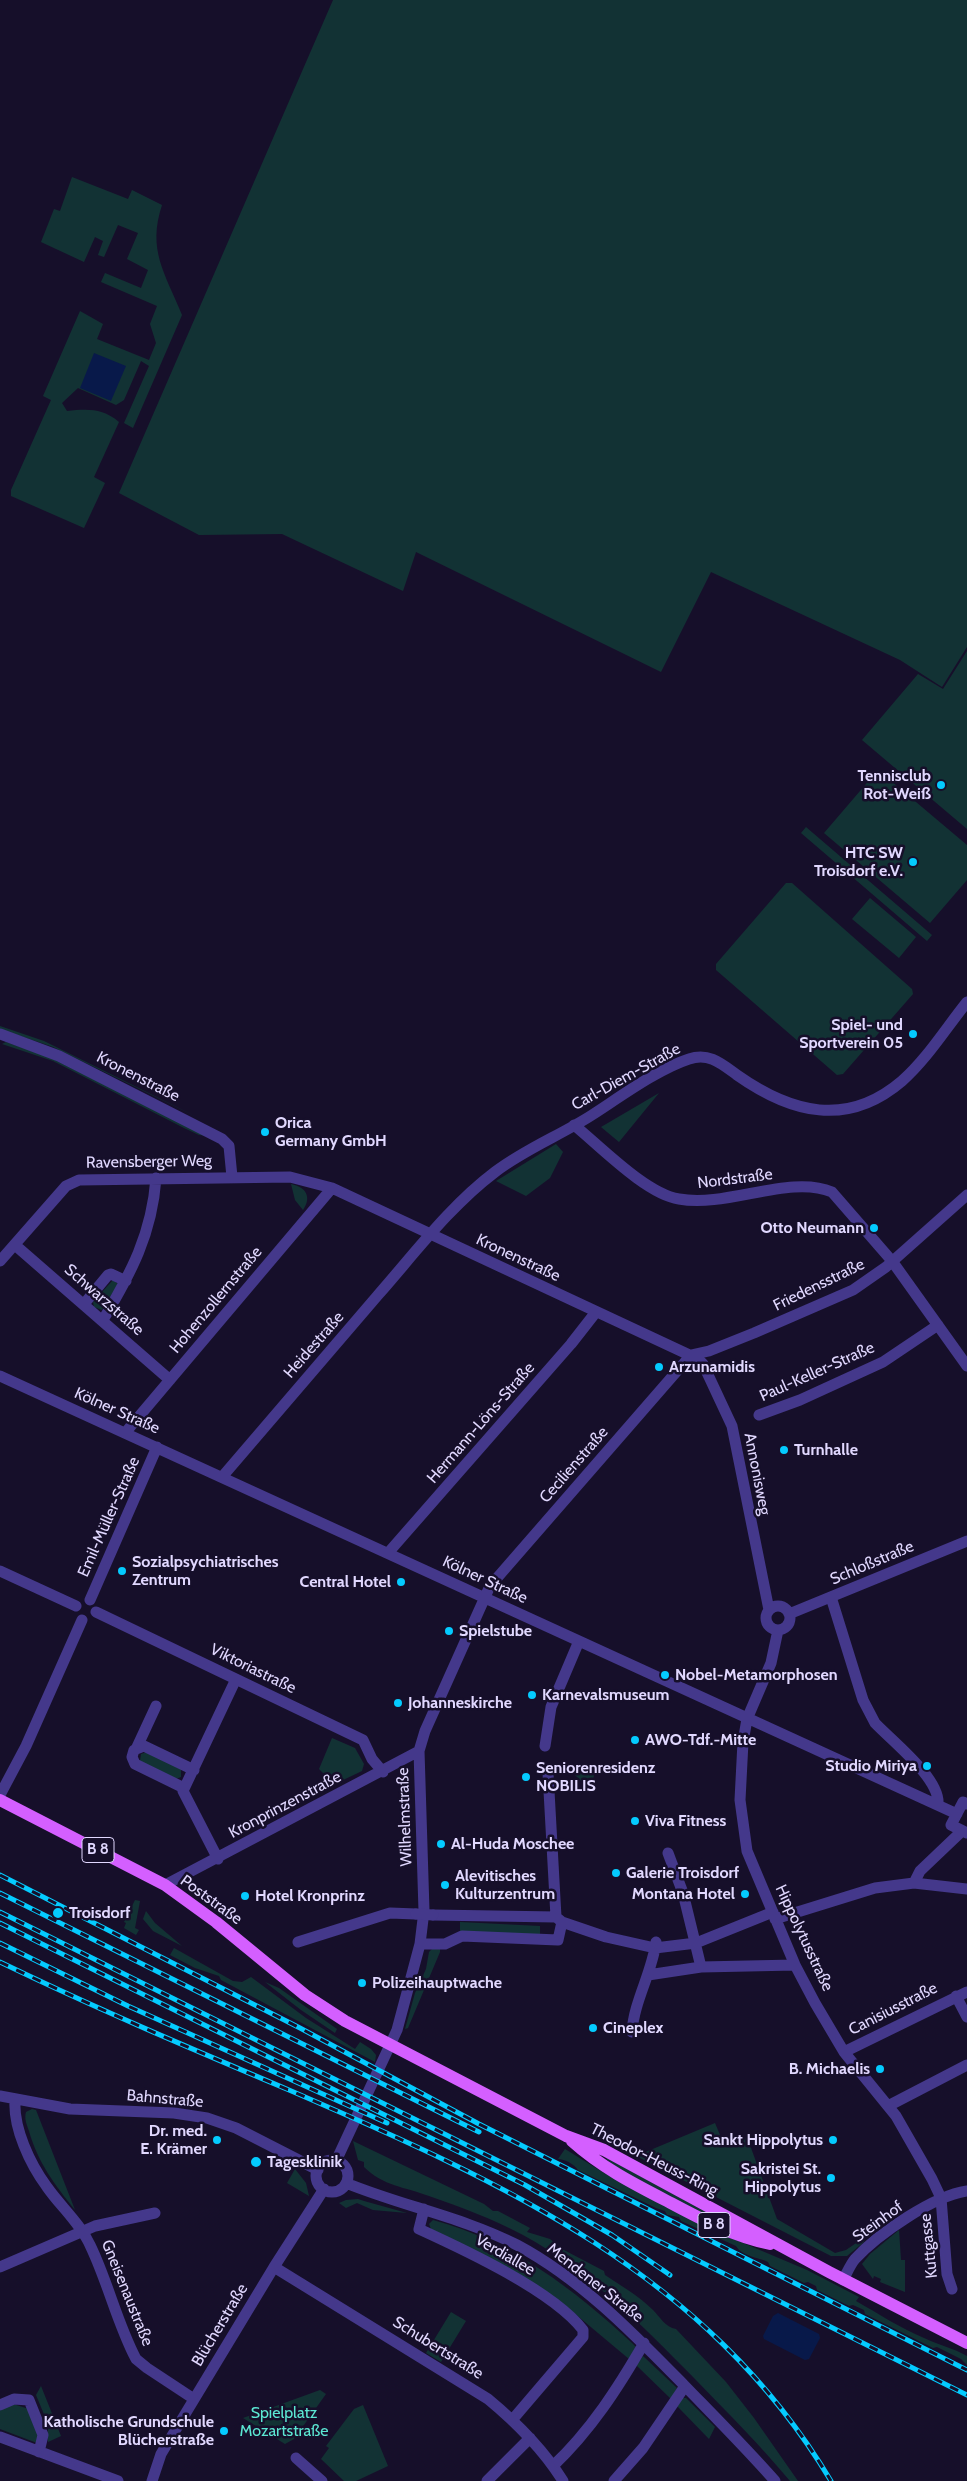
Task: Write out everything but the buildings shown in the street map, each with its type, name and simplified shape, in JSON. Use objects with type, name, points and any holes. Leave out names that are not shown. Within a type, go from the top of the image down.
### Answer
[{"type":"main road","name":"Poststraße","points":[[0,1800],[165,1886],[216,1922],[322,2006],[390,2045]]},
{"type":"main road","name":"Theodor-Heuss-Ring","points":[[390,2045],[566,2136],[597,2163],[619,2177],[726,2231],[777,2245],[967,2343]]},
{"type":"street","name":"Carl-Diem-Straße","points":[[431,1234],[495,1172],[669,1068],[689,1058],[712,1058],[765,1093],[787,1103],[822,1111],[837,1111],[855,1107],[878,1098],[902,1081],[923,1058],[967,1002]]},
{"type":"street","name":"Kronenstraße","points":[[0,1034],[59,1056],[222,1138],[229,1146],[232,1177]]},
{"type":"street","name":"Nordstraße","points":[[574,1125],[648,1185],[678,1200],[708,1202],[803,1187],[820,1187],[832,1192],[892,1261],[967,1366]]},
{"type":"street","name":"Ravensberger Weg","points":[[0,1261],[59,1193],[74,1182],[85,1179],[290,1177],[332,1188]]},
{"type":"street","points":[[103,1320],[137,1260],[151,1220],[156,1178]]},
{"type":"street","name":"Kronenstraße","points":[[332,1188],[691,1355]]},
{"type":"street","name":"Hohenzollernstraße","points":[[125,1433],[332,1188]]},
{"type":"street","name":"Friedensstraße","points":[[691,1355],[737,1340],[833,1300],[874,1277],[967,1195]]},
{"type":"street","name":"Heidestraße","points":[[222,1477],[431,1234]]},
{"type":"street","name":"Schwarzstraße","points":[[15,1245],[170,1380]]},
{"type":"street","points":[[84,1304],[108,1275],[111,1274],[126,1281]]},
{"type":"street","name":"Hermann-Löns-Straße","points":[[388,1553],[571,1344],[596,1312]]},
{"type":"street","name":"Paul-Keller-Straße","points":[[759,1415],[800,1400],[883,1362],[938,1324]]},
{"type":"street","name":"Cecilienstraße","points":[[484,1597],[490,1586],[691,1355]]},
{"type":"street","name":"Annonisweg","points":[[691,1355],[703,1364],[732,1426],[769,1610]]},
{"type":"street","name":"Kölner Straße","points":[[0,1376],[957,1814]]},
{"type":"street","name":"Emil-Müller-Straße","points":[[90,1600],[157,1447]]},
{"type":"street","name":"Schloßstraße","points":[[789,1614],[967,1540]]},
{"type":"street","points":[[0,1571],[76,1606],[76,1614],[82,1620],[89,1620],[96,1612]]},
{"type":"street","name":"Wilhelmstraße","points":[[390,2045],[401,2018],[420,1944],[424,1911],[419,1751],[425,1731],[480,1611],[484,1597]]},
{"type":"street","points":[[831,1598],[863,1700],[876,1723],[933,1784],[938,1798],[938,1805]]},
{"type":"street","name":"Emil-Müller-Straße","points":[[76,1606],[82,1600],[90,1600],[94,1604],[96,1612]]},
{"type":"street","points":[[747,1719],[771,1663],[778,1630],[789,1623],[789,1614],[779,1606],[769,1610],[765,1617],[767,1625],[778,1630]]},
{"type":"street","name":"Viktoriastraße","points":[[96,1612],[363,1740],[372,1759],[383,1772]]},
{"type":"street","points":[[0,1795],[26,1746],[82,1620]]},
{"type":"street","points":[[545,1746],[551,1707],[579,1641]]},
{"type":"street","points":[[218,1859],[184,1793],[184,1788],[236,1679]]},
{"type":"street","points":[[156,1706],[132,1754],[135,1764],[184,1788]]},
{"type":"street","name":"Hippolytusstraße","points":[[747,1719],[743,1742],[740,1786],[743,1830],[747,1850],[794,1965],[844,2052],[888,2106],[921,2158],[940,2198]]},
{"type":"street","points":[[137,1747],[144,1746],[194,1770]]},
{"type":"street","name":"Kronprinzenstraße","points":[[165,1886],[383,1772],[419,1751]]},
{"type":"street","points":[[420,1944],[445,1944],[462,1936],[558,1940],[559,1919],[548,1773]]},
{"type":"street","points":[[914,1883],[920,1871],[965,1832],[951,1825],[963,1802],[967,1804]]},
{"type":"street","points":[[668,1858],[683,1893],[701,1967]]},
{"type":"street","points":[[298,1942],[390,1913],[559,1919],[606,1937],[656,1945],[696,1943],[774,1915],[857,1892],[914,1883],[967,1889]]},
{"type":"street","points":[[632,2032],[633,2021],[656,1945]]},
{"type":"street","points":[[648,1975],[701,1967],[794,1965]]},
{"type":"street","points":[[962,1994],[967,2017]]},
{"type":"street","name":"Canisiusstraße","points":[[844,2052],[962,1994]]},
{"type":"street","points":[[336,2161],[390,2045]]},
{"type":"street","points":[[888,2106],[967,2065]]},
{"type":"street","name":"Bahnstraße","points":[[0,2096],[70,2109],[174,2113],[207,2118],[236,2128],[318,2170]]},
{"type":"street","name":"Gneisenaustraße","points":[[15,2099],[17,2117],[32,2163],[47,2188],[82,2231],[94,2252],[136,2359],[194,2399]]},
{"type":"street","points":[[336,2161],[346,2170],[346,2183],[334,2192],[324,2190],[318,2183],[318,2170],[324,2163],[336,2161]]},
{"type":"street","name":"Mendener Straße","points":[[346,2183],[368,2192],[477,2227],[518,2246],[578,2287],[644,2343],[742,2442],[776,2481]]},
{"type":"street","name":"Blücherstraße","points":[[152,2481],[162,2454],[194,2399],[274,2267],[324,2190]]},
{"type":"street","name":"Steinhof","points":[[844,2280],[854,2260],[888,2231],[940,2198],[967,2191]]},
{"type":"street","name":"Kuttgasse","points":[[940,2198],[947,2274],[952,2289]]},
{"type":"street","name":"Verdiallee","points":[[424,2209],[419,2229],[473,2255],[525,2285],[560,2309],[582,2328],[583,2337],[513,2419]]},
{"type":"street","name":"Gneisenaustraße","points":[[82,2231],[155,2213]]},
{"type":"street","points":[[0,2267],[82,2231]]},
{"type":"street","name":"Schubertstraße","points":[[274,2267],[451,2374],[513,2419],[553,2466],[563,2481]]},
{"type":"street","points":[[553,2466],[579,2439],[603,2408],[624,2379],[644,2343]]},
{"type":"street","points":[[614,2481],[643,2448],[685,2386]]},
{"type":"street","points":[[0,2405],[14,2399],[29,2400],[43,2435],[39,2452]]},
{"type":"street","points":[[0,2437],[118,2481]]},
{"type":"street","points":[[487,2481],[530,2438]]},
{"type":"street","points":[[296,2458],[322,2481]]},
{"type":"green space","points":[[333,0],[967,0],[967,647],[942,687],[900,660],[711,572],[661,672],[416,552],[403,591],[282,534],[199,535],[119,493]]},
{"type":"green space","points":[[72,177],[128,199],[132,190],[162,205],[156,235],[157,249],[164,274],[182,315],[133,428],[124,423],[149,366],[141,361],[124,400],[116,405],[78,388],[62,403],[67,411],[95,410],[113,417],[119,422],[94,477],[105,483],[84,528],[11,496],[11,490],[51,400],[43,396],[80,311],[103,324],[97,339],[149,360],[156,343],[150,324],[157,306],[101,282],[105,273],[141,288],[148,270],[127,259],[138,233],[118,225],[104,257],[98,255],[103,241],[95,237],[84,262],[41,242],[54,209],[60,211]]},
{"type":"green space","name":"Tennisclub Rot-Weiß","points":[[967,651],[967,829],[862,740],[918,674],[943,689]]},
{"type":"green space","name":"HTC SW Troisdorf e.V.","points":[[878,770],[967,845],[967,880],[930,923],[824,833]]},
{"type":"green space","points":[[806,827],[932,935],[927,941],[801,833]]},
{"type":"green space","points":[[786,883],[792,883],[912,989],[913,994],[843,1074],[837,1075],[716,970],[716,964]]},
{"type":"green space","points":[[870,898],[916,937],[899,958],[852,919]]},
{"type":"green space","points":[[0,1026],[44,1041],[199,1118],[53,1047],[0,1029]]},
{"type":"green space","points":[[6,1042],[49,1057],[208,1136],[199,1135],[184,1128],[53,1061],[2,1044]]},
{"type":"green space","points":[[659,1093],[619,1142],[601,1127]]},
{"type":"green space","points":[[556,1144],[563,1152],[550,1178],[526,1196],[496,1181]]},
{"type":"green space","points":[[291,1184],[296,1185],[306,1193],[307,1201],[303,1210],[295,1200]]},
{"type":"green space","points":[[113,1280],[118,1284],[102,1310],[94,1307],[93,1302]]},
{"type":"green space","points":[[332,1738],[355,1748],[364,1764],[362,1771],[341,1781],[324,1774],[319,1769]]},
{"type":"green space","points":[[147,1752],[181,1769],[181,1777],[176,1779],[140,1761],[141,1754]]},
{"type":"green space","points":[[590,1765],[595,1770],[592,1785],[588,1788],[573,1773],[575,1769]]},
{"type":"green space","points":[[135,1900],[140,1901],[135,1928],[139,1930],[136,1935],[124,1928],[126,1923],[124,1922]]},
{"type":"green space","points":[[146,1911],[155,1923],[182,1946],[153,1931],[143,1919]]},
{"type":"green space","points":[[460,1922],[540,1926],[540,1935],[460,1931]]},
{"type":"green space","points":[[174,1948],[233,1981],[242,1982],[251,1977],[306,2018],[355,2049],[360,2042],[371,2049],[376,2055],[375,2062],[221,1980],[219,1976],[195,1968],[170,1955]]},
{"type":"green space","points":[[433,1948],[440,1949],[440,1952],[408,2028],[405,2029],[415,1993],[426,1969],[429,1952]]},
{"type":"green space","points":[[265,1982],[279,1988],[337,2029],[335,2033],[301,2010]]},
{"type":"green space","points":[[32,2109],[36,2110],[75,2210],[54,2182],[37,2153],[26,2120],[26,2112]]},
{"type":"green space","points":[[715,2123],[725,2147],[747,2137],[777,2219],[835,2253],[846,2250],[865,2237],[864,2242],[847,2256],[831,2256],[636,2156]]},
{"type":"green space","points":[[353,2141],[484,2204],[493,2211],[498,2211],[530,2228],[527,2232],[550,2239],[562,2249],[604,2271],[605,2275],[635,2295],[666,2324],[676,2329],[726,2382],[798,2481],[790,2481],[767,2454],[635,2319],[571,2266],[523,2235],[500,2224],[453,2204],[379,2178],[364,2167],[364,2162],[358,2160]]},
{"type":"green space","points":[[565,2149],[604,2173],[729,2237],[807,2270],[859,2297],[856,2301],[898,2325],[967,2356],[967,2365],[961,2359],[937,2347],[933,2348],[865,2314],[864,2310],[853,2305],[849,2306],[817,2290],[816,2286],[808,2282],[804,2283],[770,2266],[768,2262],[747,2255],[736,2246],[681,2221],[679,2217],[667,2215],[665,2211],[578,2170],[569,2162],[558,2159]]},
{"type":"green space","points":[[607,2158],[735,2228],[628,2177]]},
{"type":"green space","points":[[295,2169],[306,2183],[309,2196],[287,2183]]},
{"type":"green space","points":[[358,2199],[407,2213],[373,2210],[357,2203],[346,2208],[339,2203]]},
{"type":"green space","points":[[433,2220],[489,2240],[540,2269],[564,2286],[610,2323],[636,2347],[629,2359],[561,2302],[431,2229],[429,2224]]},
{"type":"green space","points":[[899,2230],[901,2260],[905,2260],[905,2292],[880,2282],[881,2279],[874,2276],[873,2279],[862,2264],[870,2254]]},
{"type":"green space","points":[[451,2312],[466,2321],[441,2362],[426,2353]]},
{"type":"green space","points":[[643,2356],[677,2388],[671,2399],[636,2365]]},
{"type":"green space","points":[[41,2386],[61,2436],[48,2442],[48,2424],[36,2395]]},
{"type":"green space","name":"Spielplatz Mozartstraße","points":[[320,2390],[326,2394],[294,2439],[285,2444],[243,2418]]},
{"type":"green space","points":[[682,2398],[686,2398],[715,2427],[709,2439],[677,2406]]},
{"type":"green space","points":[[13,2404],[29,2409],[40,2433],[37,2443],[0,2429],[0,2409]]},
{"type":"green space","points":[[363,2405],[388,2466],[356,2481],[344,2481],[321,2459],[329,2448],[326,2446],[354,2409]]},
{"type":"water","points":[[94,353],[126,366],[111,401],[80,388]]},
{"type":"water","points":[[778,2313],[819,2334],[820,2338],[809,2359],[805,2360],[764,2339],[763,2336],[773,2316]]},
{"type":"railway","points":[[0,1875],[300,2028],[479,2124],[967,2370]]},
{"type":"railway","points":[[0,1893],[479,2132]]},
{"type":"railway","points":[[0,1912],[967,2395]]},
{"type":"railway","points":[[0,1923],[525,2185],[612,2235],[670,2275]]},
{"type":"railway","points":[[0,1943],[128,2006],[387,2123]]},
{"type":"railway","points":[[0,1962],[108,2012],[446,2161],[521,2199],[593,2242],[661,2290],[724,2345],[781,2408],[831,2481]]},
{"type":"place","name":"Tennisclub Rot-Weiß","points":[[941,785]]},
{"type":"place","name":"HTC SW Troisdorf e.V.","points":[[913,862]]},
{"type":"place","name":"Spiel- und Sportverein 05","points":[[913,1034]]},
{"type":"place","name":"Orica Germany GmbH","points":[[265,1132]]},
{"type":"place","name":"Otto Neumann","points":[[874,1228]]},
{"type":"place","name":"Arzunamidis","points":[[659,1367]]},
{"type":"place","name":"Turnhalle","points":[[784,1450]]},
{"type":"place","name":"Sozialpsychiatrisches Zentrum","points":[[122,1571]]},
{"type":"place","name":"Central Hotel","points":[[401,1582]]},
{"type":"place","name":"Spielstube","points":[[449,1631]]},
{"type":"place","name":"Nobel-Metamorphosen","points":[[665,1675]]},
{"type":"place","name":"Karnevalsmuseum","points":[[532,1695]]},
{"type":"place","name":"Johanneskirche","points":[[398,1703]]},
{"type":"place","name":"AWO-Tdf.-Mitte","points":[[635,1740]]},
{"type":"place","name":"Studio Miriya","points":[[927,1766]]},
{"type":"place","name":"Seniorenresidenz NOBILIS","points":[[526,1777]]},
{"type":"place","name":"Viva Fitness","points":[[635,1821]]},
{"type":"place","name":"Al-Huda Moschee","points":[[441,1844]]},
{"type":"place","name":"Galerie Troisdorf","points":[[616,1873]]},
{"type":"place","name":"Alevitisches Kulturzentrum","points":[[445,1885]]},
{"type":"place","name":"Montana Hotel","points":[[745,1894]]},
{"type":"place","name":"Hotel Kronprinz","points":[[245,1896]]},
{"type":"place","name":"Troisdorf","points":[[58,1913]]},
{"type":"place","name":"Polizeihauptwache","points":[[362,1983]]},
{"type":"place","name":"Cineplex","points":[[593,2028]]},
{"type":"place","name":"B. Michaelis","points":[[880,2069]]},
{"type":"place","name":"Dr. med. E. Krämer","points":[[217,2140]]},
{"type":"place","name":"Sankt Hippolytus","points":[[833,2140]]},
{"type":"place","name":"Tagesklinik","points":[[256,2162]]},
{"type":"place","name":"Sakristei St. Hippolytus","points":[[831,2178]]},
{"type":"place","name":"Katholische Grundschule Blücherstraße","points":[[224,2431]]}]
